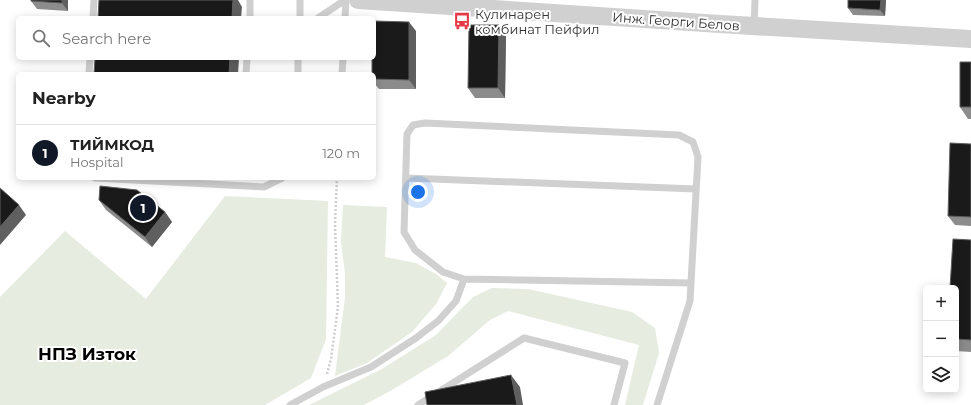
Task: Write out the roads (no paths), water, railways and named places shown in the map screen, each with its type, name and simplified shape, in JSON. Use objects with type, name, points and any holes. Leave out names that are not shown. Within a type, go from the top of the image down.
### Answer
[{"type":"street","name":"Инж. Георги Белов","points":[[358,0],[971,39]]},
{"type":"lane","points":[[93,16],[94,0]]},
{"type":"lane","points":[[250,0],[250,16]]},
{"type":"lane","points":[[300,0],[300,16]]},
{"type":"lane","points":[[321,16],[345,0]]},
{"type":"lane","points":[[345,0],[345,16]]},
{"type":"lane","points":[[754,26],[755,0]]},
{"type":"lane","points":[[89,72],[90,60]]},
{"type":"lane","points":[[246,72],[247,60]]},
{"type":"lane","points":[[298,60],[298,72]]},
{"type":"lane","points":[[342,72],[343,60]]},
{"type":"lane","points":[[657,405],[690,301],[691,283],[696,189],[698,157],[693,142],[679,135],[425,123],[413,125],[407,134],[404,232],[415,250],[443,272],[464,279],[691,283]]},
{"type":"lane","points":[[406,178],[696,189]]},
{"type":"lane","points":[[168,180],[240,182],[264,187],[278,180]]},
{"type":"lane","points":[[290,405],[323,387],[371,367],[421,334],[438,321],[456,301],[464,279]]},
{"type":"lane","points":[[418,405],[524,338],[625,363],[614,405]]},
{"type":"place","name":"Кулинарен комбинат Пейфил","points":[[462,21]]},
{"type":"place","name":"ТИЙМКОД","points":[[143,208]]},
{"type":"district","name":"НПЗ Изток","points":[[87,354]]}]
